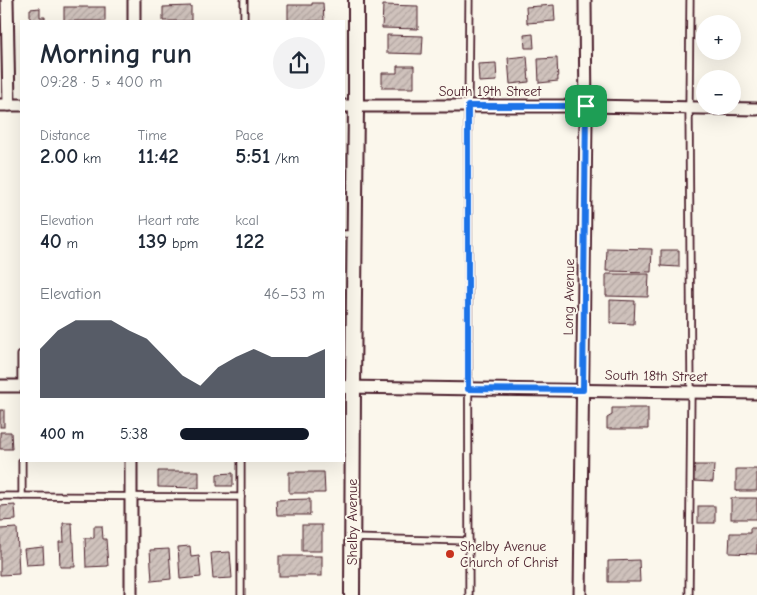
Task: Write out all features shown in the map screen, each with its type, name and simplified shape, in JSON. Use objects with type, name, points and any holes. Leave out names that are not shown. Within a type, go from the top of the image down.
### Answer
[{"type":"street","points":[[8,0],[4,105],[20,105]]},
{"type":"street","points":[[134,0],[134,20]]},
{"type":"street","name":"Shelby Avenue","points":[[352,595],[348,387],[349,234],[350,106],[356,0]]},
{"type":"street","name":"Long Avenue","points":[[580,595],[586,106],[585,0]]},
{"type":"street","name":"South 19th Street","points":[[350,106],[586,106],[757,109]]},
{"type":"street","points":[[0,386],[20,386]]},
{"type":"street","name":"South 18th Street","points":[[348,387],[757,393]]},
{"type":"street","points":[[131,462],[131,595]]},
{"type":"lane","points":[[244,0],[244,20]]},
{"type":"lane","points":[[469,0],[469,595]]},
{"type":"lane","points":[[688,595],[691,392],[690,0]]},
{"type":"lane","points":[[22,462],[22,496]]},
{"type":"lane","points":[[241,462],[242,595]]},
{"type":"lane","points":[[0,496],[241,498]]},
{"type":"lane","points":[[352,538],[468,541]]},
{"type":"building","points":[[312,3],[323,3],[324,20],[288,20],[288,5],[312,5]]},
{"type":"building","points":[[383,5],[418,6],[418,29],[382,28]]},
{"type":"building","points":[[554,5],[555,21],[527,23],[526,7]]},
{"type":"building","points":[[191,6],[191,20],[163,20],[163,7]]},
{"type":"building","points":[[64,7],[105,7],[105,20],[64,20]]},
{"type":"building","points":[[40,8],[40,17],[45,17],[45,20],[30,20],[30,9]]},
{"type":"building","points":[[533,34],[534,48],[525,48],[524,35]]},
{"type":"building","points":[[387,35],[423,36],[422,54],[387,53]]},
{"type":"building","points":[[527,56],[529,82],[510,84],[508,58]]},
{"type":"building","points":[[557,58],[558,81],[539,83],[538,59]]},
{"type":"building","points":[[496,63],[497,81],[479,82],[478,64]]},
{"type":"building","points":[[397,66],[414,66],[414,88],[382,88],[382,73],[397,73]]},
{"type":"building","points":[[607,248],[652,249],[651,272],[606,271]]},
{"type":"building","points":[[661,250],[679,250],[679,267],[661,266]]},
{"type":"building","points":[[606,274],[649,274],[648,297],[606,296]]},
{"type":"building","points":[[610,300],[635,301],[634,324],[610,323]]},
{"type":"building","points":[[612,408],[648,408],[648,429],[607,429],[607,418],[612,415]]},
{"type":"building","points":[[0,410],[4,410],[4,427],[0,427]]},
{"type":"building","points":[[0,432],[11,432],[12,449],[0,449]]},
{"type":"building","points":[[693,465],[714,465],[713,482],[693,481]]},
{"type":"building","points":[[736,469],[757,469],[757,491],[736,491]]},
{"type":"building","points":[[158,471],[199,471],[199,488],[158,487]]},
{"type":"building","points":[[289,472],[324,472],[325,493],[289,493]]},
{"type":"building","points":[[233,473],[233,486],[217,486],[217,474]]},
{"type":"building","points":[[731,498],[757,498],[757,519],[731,519]]},
{"type":"building","points":[[310,499],[310,515],[277,515],[276,500]]},
{"type":"building","points":[[15,505],[16,520],[0,521],[0,506]]},
{"type":"building","points":[[698,506],[715,506],[715,523],[698,523]]},
{"type":"building","points":[[63,523],[72,523],[75,567],[60,567],[59,542],[64,542]]},
{"type":"building","points":[[302,525],[322,525],[322,551],[302,551]]},
{"type":"building","points":[[94,526],[102,526],[103,539],[106,539],[108,566],[86,567],[85,538],[94,538]]},
{"type":"building","points":[[17,528],[19,574],[0,575],[0,529]]},
{"type":"building","points":[[750,528],[757,528],[757,554],[729,553],[730,533],[750,533]]},
{"type":"building","points":[[190,546],[191,557],[199,556],[201,577],[180,579],[178,547]]},
{"type":"building","points":[[43,547],[44,564],[26,565],[24,549]]},
{"type":"building","points":[[169,549],[171,579],[152,581],[150,550]]},
{"type":"building","points":[[230,552],[232,578],[213,579],[211,553]]},
{"type":"building","points":[[279,556],[322,556],[322,576],[279,576]]},
{"type":"building","points":[[639,560],[640,582],[608,582],[608,561]]},
{"type":"place","name":"Shelby Avenue Church of Christ","points":[[450,554]]},
{"type":"route","points":[[468,106],[586,106],[583,390],[468,389],[468,106]]}]
